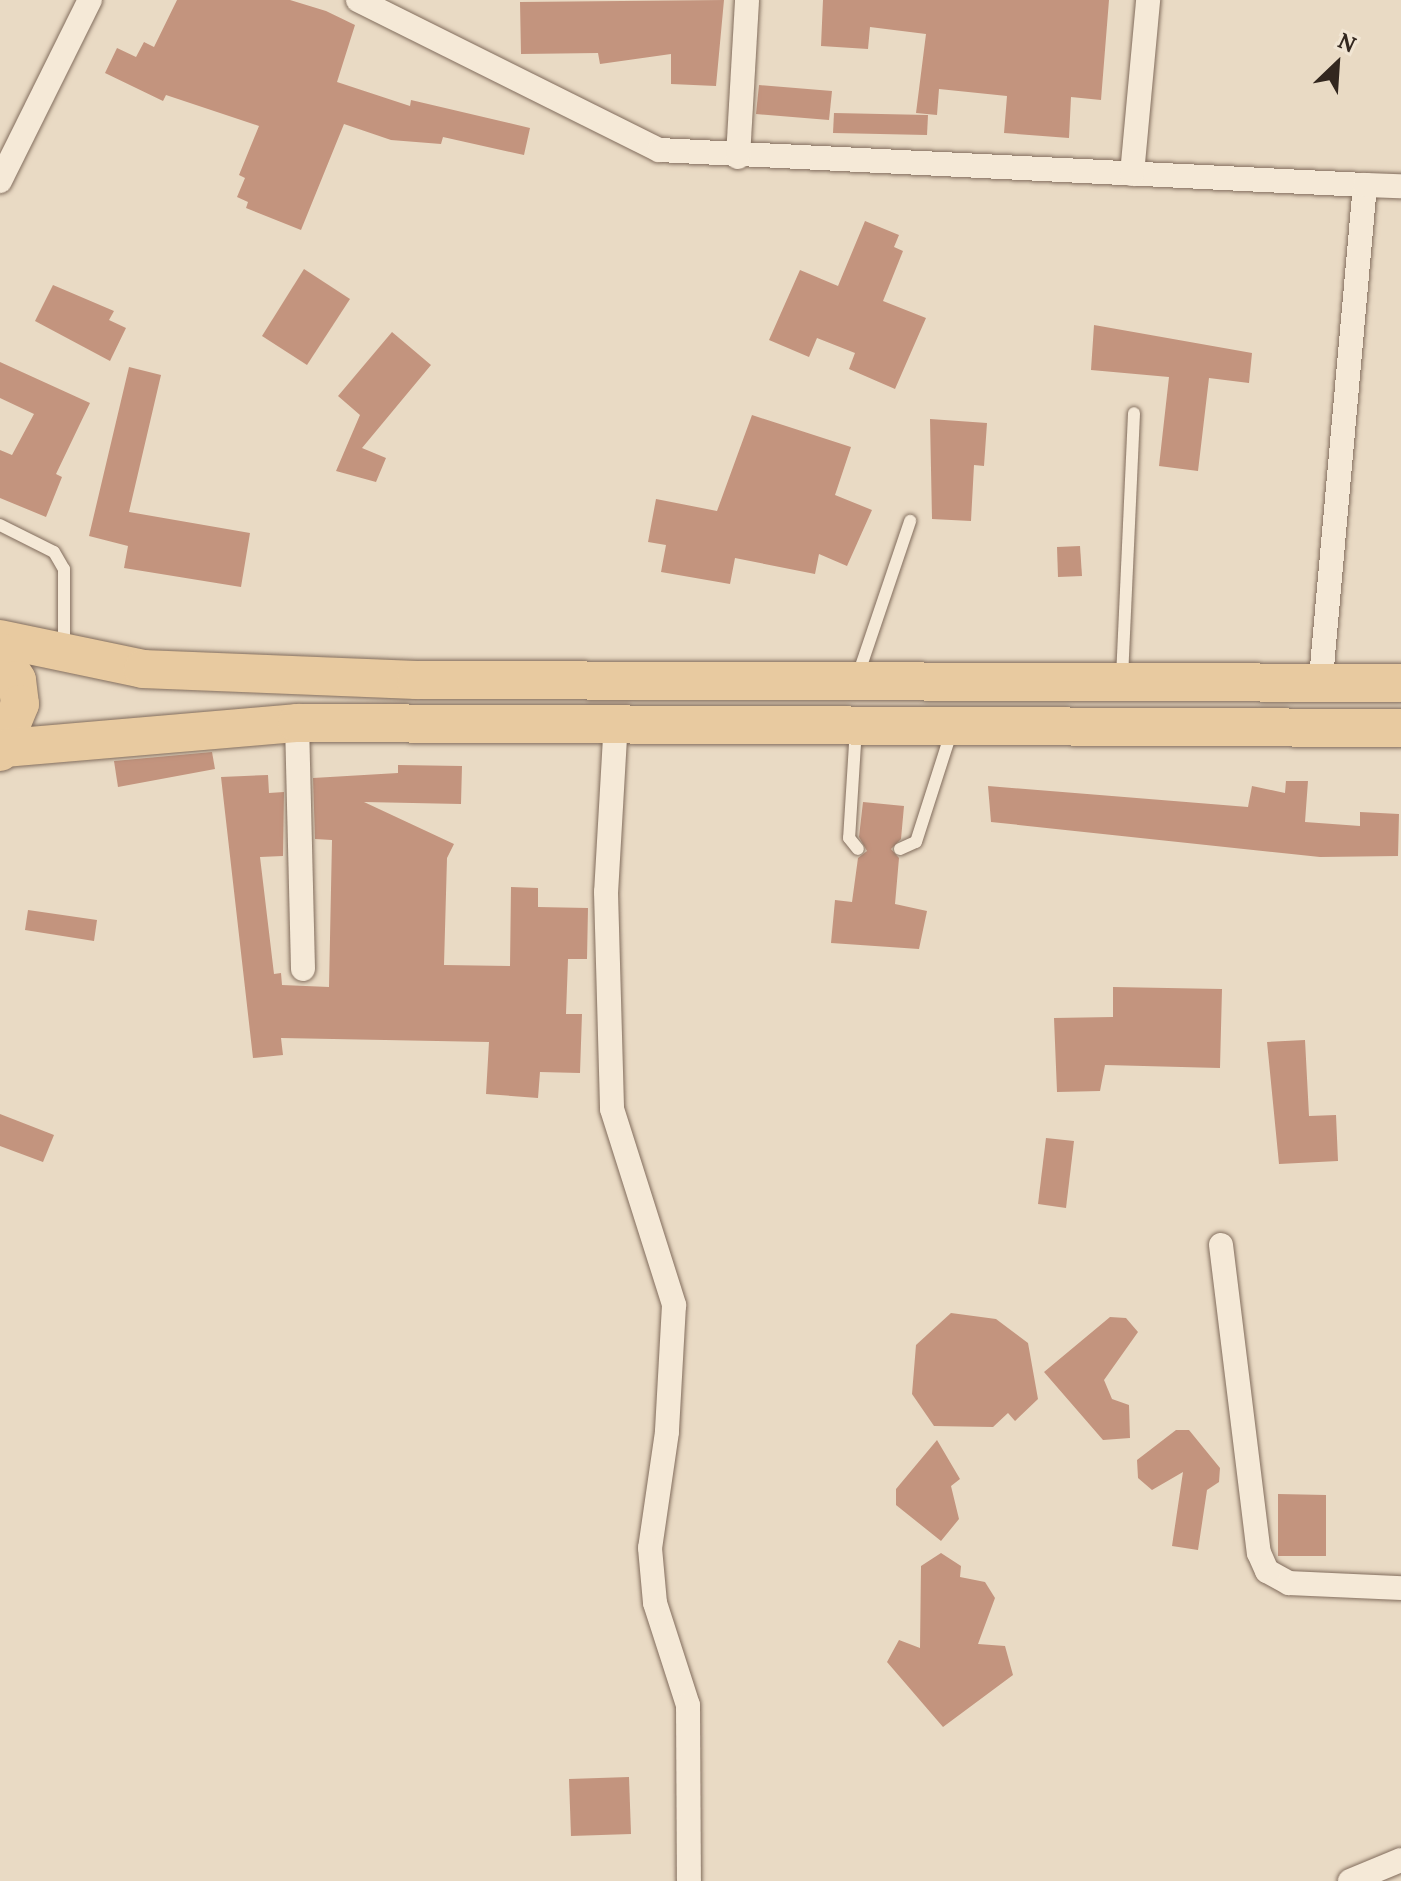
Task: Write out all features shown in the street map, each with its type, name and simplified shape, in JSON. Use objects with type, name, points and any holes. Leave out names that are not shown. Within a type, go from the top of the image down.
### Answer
[{"type":"main road","points":[[0,639],[64,657],[143,669],[416,680],[1401,683]]},
{"type":"main road","points":[[0,652],[17,680],[20,704],[2,750],[297,723],[616,720],[953,727],[1401,728]]},
{"type":"street","points":[[0,181],[90,0]]},
{"type":"street","points":[[358,0],[659,150],[738,157],[1401,186]]},
{"type":"street","points":[[738,157],[747,0]]},
{"type":"street","points":[[1132,174],[1148,0]]},
{"type":"street","points":[[1321,682],[1365,185]]},
{"type":"street","points":[[616,720],[606,892],[612,1109],[674,1305],[667,1432],[650,1548],[655,1603],[688,1705],[689,1881]]},
{"type":"street","points":[[297,723],[303,969]]},
{"type":"street","points":[[1221,1245],[1259,1553],[1267,1571],[1289,1583],[1401,1588]]},
{"type":"street","points":[[1350,1881],[1401,1860]]},
{"type":"lane","points":[[1122,682],[1134,413]]},
{"type":"lane","points":[[856,681],[910,521]]},
{"type":"lane","points":[[0,525],[54,552],[64,569],[64,657]]},
{"type":"lane","points":[[856,726],[849,838],[858,849]]},
{"type":"lane","points":[[900,849],[916,842],[953,727]]},
{"type":"building","points":[[177,0],[290,0],[326,11],[355,25],[337,82],[410,106],[411,100],[530,128],[524,155],[443,137],[441,144],[391,140],[344,124],[301,230],[246,208],[248,202],[237,197],[245,178],[239,175],[259,126],[166,95],[163,101],[105,73],[117,48],[136,57],[144,42],[154,47]]},
{"type":"building","points":[[724,0],[716,86],[671,84],[671,54],[600,64],[598,53],[521,54],[520,2]]},
{"type":"building","points":[[823,0],[1109,0],[1101,100],[1071,97],[1069,138],[1004,133],[1007,96],[939,89],[937,115],[916,113],[926,34],[870,27],[868,49],[821,46]]},
{"type":"building","points":[[759,85],[832,91],[829,120],[756,114]]},
{"type":"building","points":[[834,113],[928,115],[927,135],[833,133]]},
{"type":"building","points":[[865,221],[899,235],[894,247],[903,251],[883,301],[926,318],[895,389],[849,369],[855,353],[817,338],[809,357],[769,340],[800,270],[838,286]]},
{"type":"building","points":[[304,269],[350,299],[307,365],[262,336]]},
{"type":"building","points":[[53,285],[114,311],[109,320],[126,328],[110,361],[35,321]]},
{"type":"building","points":[[1094,325],[1252,353],[1249,383],[1209,378],[1198,471],[1159,466],[1169,377],[1091,370]]},
{"type":"building","points":[[392,332],[431,365],[362,448],[386,458],[376,482],[336,471],[360,415],[338,396]]},
{"type":"building","points":[[0,362],[90,403],[56,474],[62,477],[46,517],[0,498],[0,450],[12,455],[34,414],[0,398]]},
{"type":"building","points":[[129,367],[161,375],[129,512],[250,533],[241,587],[124,568],[128,546],[89,536]]},
{"type":"building","points":[[752,415],[851,447],[835,495],[872,510],[847,566],[819,554],[815,574],[735,558],[730,584],[661,572],[666,545],[648,542],[656,499],[717,511]]},
{"type":"building","points":[[930,419],[987,423],[984,466],[974,465],[971,521],[932,519]]},
{"type":"building","points":[[1080,546],[1082,576],[1058,577],[1057,547]]},
{"type":"building","points":[[212,752],[215,769],[118,787],[114,761]]},
{"type":"building","points":[[398,765],[462,766],[461,804],[364,802],[454,844],[447,858],[444,965],[510,966],[511,887],[538,888],[538,907],[588,908],[587,959],[568,959],[566,1014],[582,1014],[580,1073],[540,1072],[538,1098],[486,1094],[489,1042],[281,1038],[283,1055],[253,1058],[221,777],[268,775],[269,793],[284,792],[283,856],[260,857],[274,974],[281,973],[282,985],[329,987],[332,840],[315,839],[313,778],[398,773]]},
{"type":"building","points":[[1286,781],[1308,781],[1305,822],[1360,826],[1360,812],[1399,814],[1398,856],[1320,857],[991,822],[988,786],[1248,807],[1252,786],[1285,793]]},
{"type":"building","points":[[863,802],[904,806],[901,839],[891,849],[899,858],[895,904],[927,911],[919,949],[831,943],[835,900],[852,902],[858,858],[867,851],[859,837]]},
{"type":"building","points":[[28,910],[97,920],[94,941],[25,930]]},
{"type":"building","points":[[1113,987],[1222,989],[1220,1068],[1105,1065],[1100,1091],[1057,1092],[1054,1018],[1113,1017]]},
{"type":"building","points":[[1305,1040],[1309,1116],[1336,1115],[1338,1161],[1279,1164],[1267,1042]]},
{"type":"building","points":[[0,1114],[54,1135],[43,1162],[0,1146]]},
{"type":"building","points":[[1046,1138],[1074,1141],[1066,1208],[1038,1204]]},
{"type":"building","points":[[951,1313],[996,1319],[1028,1343],[1038,1399],[1015,1421],[1008,1413],[993,1427],[934,1426],[912,1394],[916,1345]]},
{"type":"building","points":[[1110,1317],[1126,1318],[1138,1332],[1104,1380],[1112,1399],[1129,1405],[1130,1438],[1103,1440],[1044,1372]]},
{"type":"building","points":[[1176,1430],[1189,1430],[1220,1468],[1219,1482],[1207,1490],[1198,1550],[1172,1546],[1183,1472],[1152,1490],[1138,1478],[1137,1460]]},
{"type":"building","points":[[937,1440],[960,1479],[951,1486],[959,1519],[941,1541],[896,1505],[896,1489]]},
{"type":"building","points":[[1278,1494],[1326,1495],[1326,1556],[1278,1556]]},
{"type":"building","points":[[941,1553],[961,1566],[960,1577],[985,1582],[995,1598],[978,1644],[1005,1646],[1013,1675],[943,1727],[887,1662],[899,1640],[920,1648],[921,1566]]},
{"type":"building","points":[[629,1777],[631,1834],[571,1836],[569,1779]]}]
